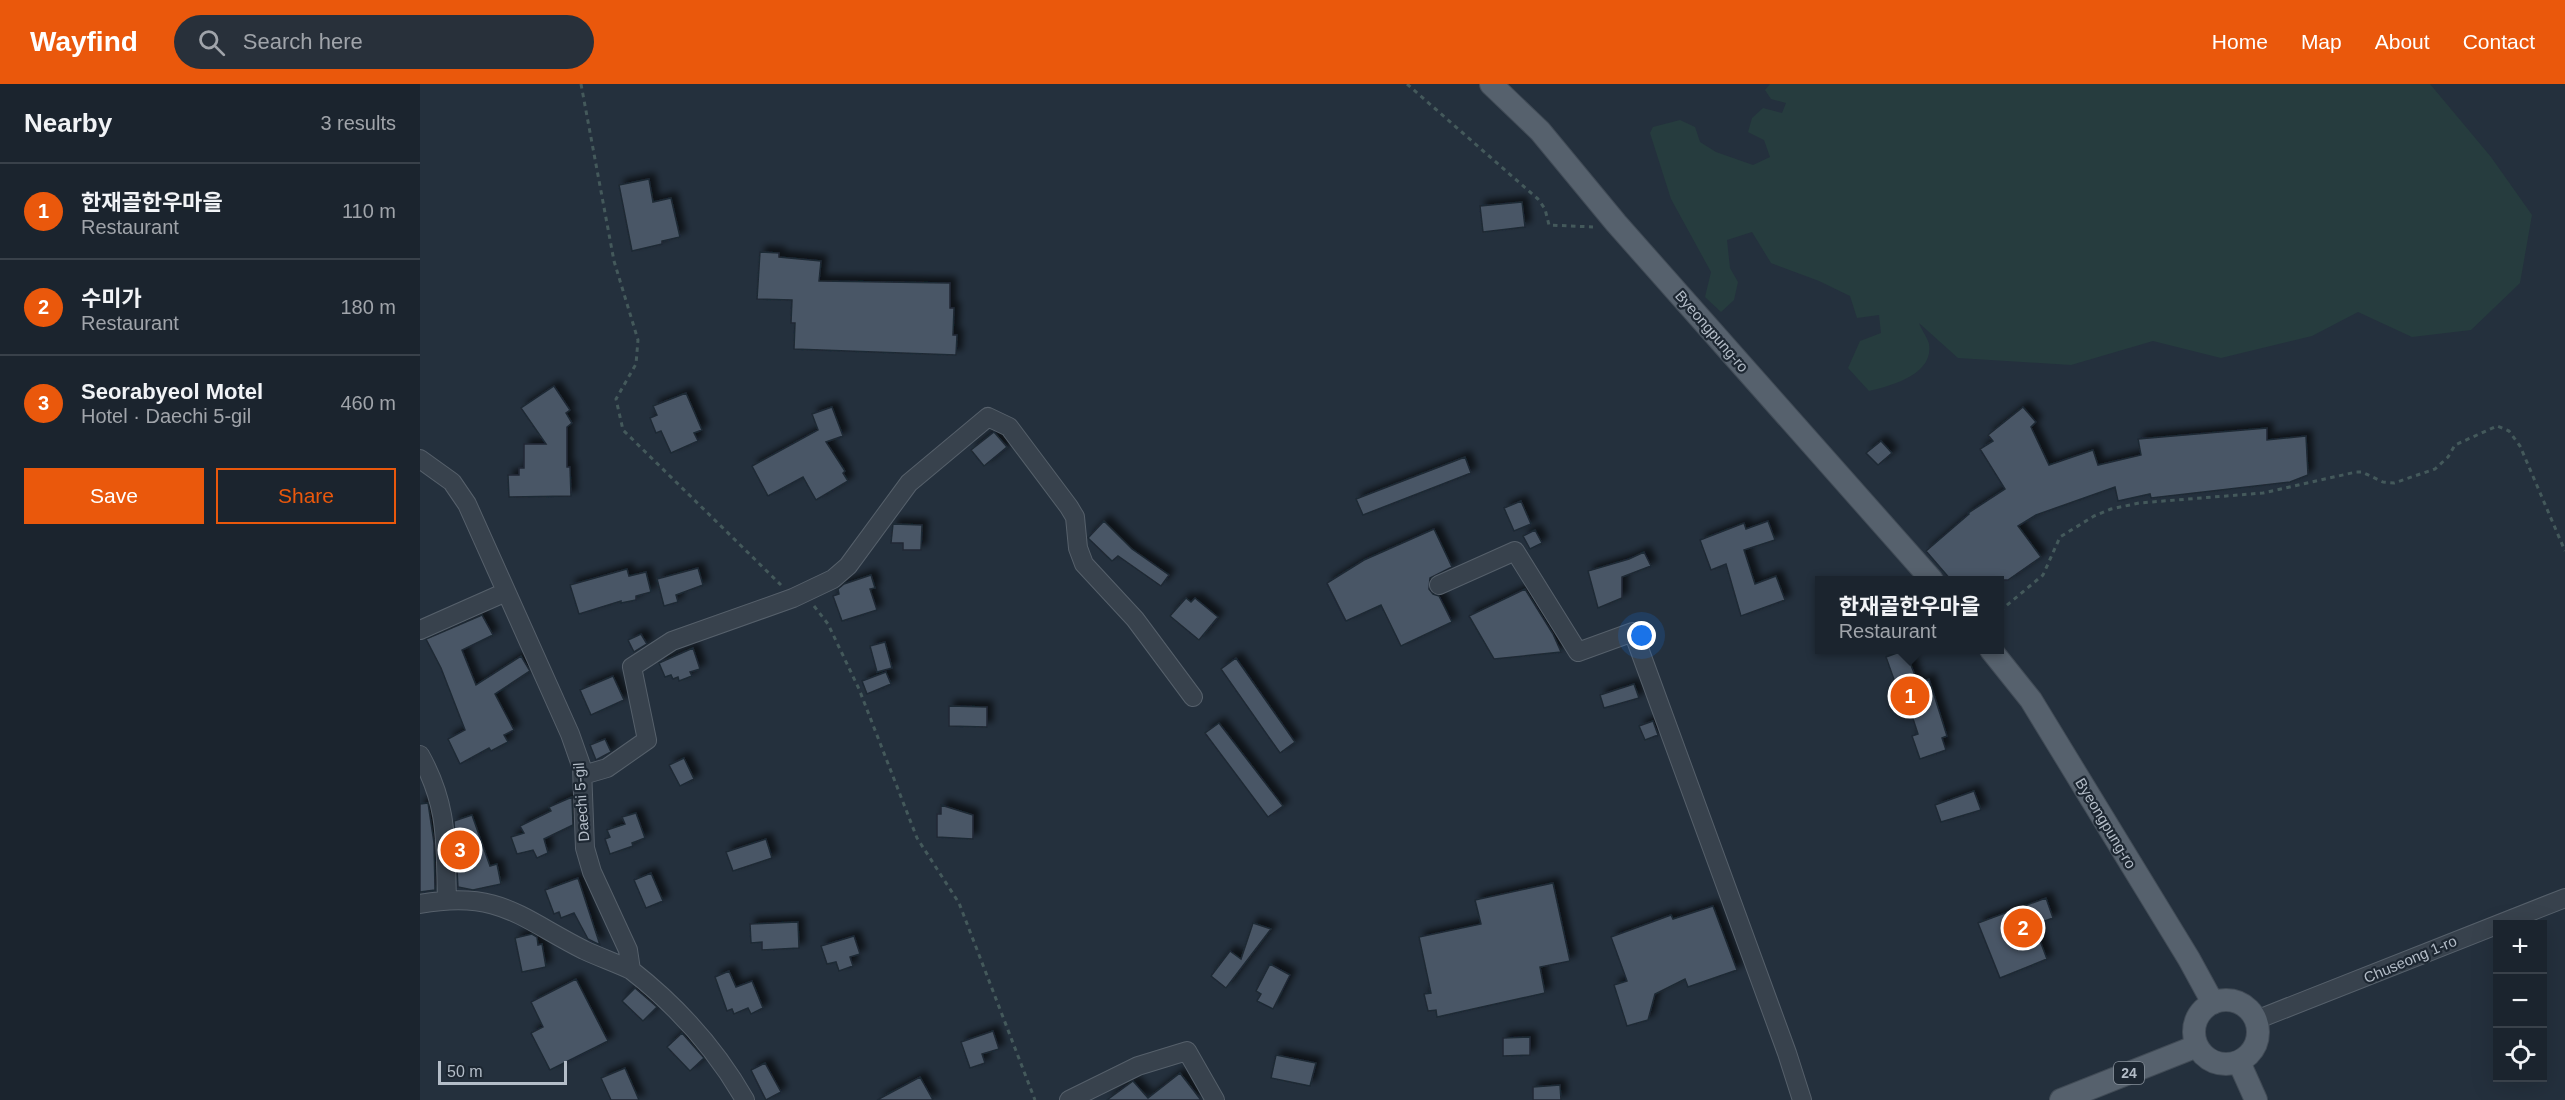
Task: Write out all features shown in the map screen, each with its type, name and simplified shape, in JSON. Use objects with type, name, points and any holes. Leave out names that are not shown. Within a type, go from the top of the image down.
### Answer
[{"type":"main road","name":"Byeongpung-ro","points":[[1491,84],[1540,131],[1617,223],[1928,576]]},
{"type":"main road","name":"Byeongpung-ro","points":[[1994,654],[2031,700],[2185,952],[2213,1003]]},
{"type":"main road","points":[[2228,1000],[2239,1002],[2248,1008],[2256,1020],[2258,1038],[2255,1048],[2239,1062],[2218,1064],[2208,1060],[2197,1046],[2193,1033],[2195,1022],[2200,1013],[2213,1003],[2228,1000]]},
{"type":"main road","name":"24","points":[[2061,1100],[2197,1046]]},
{"type":"main road","points":[[2239,1062],[2256,1100]]},
{"type":"street","points":[[582,775],[607,768],[647,740],[632,667],[672,641],[793,598],[833,579],[848,566],[909,483],[987,417],[1009,427],[1069,507],[1075,518],[1078,548],[1084,564],[1135,619],[1193,697]]},
{"type":"street","name":"Daechi 5-gil","points":[[420,459],[452,482],[467,504],[570,734],[582,768],[585,848],[592,872],[628,950],[631,970]]},
{"type":"street","points":[[1439,585],[1515,550],[1578,652],[1633,632],[1787,1053],[1802,1100]]},
{"type":"street","points":[[420,630],[506,592]]},
{"type":"street","points":[[420,755],[437,790],[442,809],[447,899]]},
{"type":"street","name":"Chuseong 1-ro","points":[[2256,1020],[2565,898]]},
{"type":"street","points":[[420,904],[447,899],[485,901],[506,907],[585,950],[631,970],[656,989],[712,1048],[745,1100]]},
{"type":"street","points":[[1068,1100],[1138,1066],[1187,1051],[1215,1100]]},
{"type":"path","points":[[1407,84],[1538,199],[1545,209],[1548,225],[1599,227],[1617,223]]},
{"type":"path","points":[[2004,607],[2043,575],[2060,537],[2094,516],[2111,509],[2139,503],[2263,493],[2356,472],[2362,472],[2383,482],[2394,483],[2435,468],[2448,457],[2455,446],[2497,426],[2509,430],[2516,440],[2565,551]]},
{"type":"green space","points":[[1770,84],[2430,84],[2491,157],[2532,215],[2520,283],[2471,330],[2412,337],[2358,312],[2312,336],[2221,358],[2153,341],[2071,365],[1958,358],[1919,323],[1929,344],[1929,355],[1925,364],[1899,382],[1869,391],[1848,368],[1860,341],[1881,333],[1879,315],[1857,318],[1850,296],[1819,281],[1771,263],[1752,232],[1727,240],[1730,268],[1738,282],[1734,300],[1721,312],[1705,297],[1711,272],[1671,199],[1650,133],[1653,127],[1680,120],[1695,127],[1700,142],[1716,152],[1753,165],[1770,157],[1764,140],[1748,132],[1752,118],[1763,108],[1782,113],[1786,103],[1771,99],[1765,90]]},
{"type":"building","points":[[649,179],[653,202],[671,198],[680,237],[632,251],[619,185]]},
{"type":"building","points":[[1522,202],[1525,227],[1483,232],[1480,206]]},
{"type":"building","points":[[760,252],[779,253],[779,257],[821,261],[819,281],[950,283],[950,308],[954,308],[953,335],[957,335],[956,355],[794,349],[795,323],[791,323],[792,300],[757,299]]},
{"type":"building","points":[[554,386],[570,410],[566,413],[572,423],[567,427],[567,467],[570,467],[571,496],[509,497],[508,475],[519,475],[519,468],[524,468],[524,444],[546,444],[521,408]]},
{"type":"building","points":[[686,393],[702,430],[694,433],[698,441],[671,453],[661,431],[656,433],[650,418],[657,415],[653,406]]},
{"type":"building","points":[[832,407],[843,436],[826,442],[845,471],[843,473],[848,481],[816,500],[803,477],[768,496],[752,466],[818,430],[812,414]]},
{"type":"building","points":[[2023,407],[2036,422],[2031,427],[2049,465],[2093,450],[2098,465],[2141,455],[2138,439],[2267,428],[2267,440],[2306,436],[2308,475],[2290,482],[2151,498],[2150,494],[2118,501],[2115,487],[2036,515],[2018,526],[2041,557],[2008,580],[2004,580],[2004,576],[1948,576],[1926,551],[1968,513],[2005,489],[1980,449],[1993,441],[1988,435]]},
{"type":"building","points":[[994,432],[1007,447],[984,466],[971,450]]},
{"type":"building","points":[[1881,441],[1892,453],[1878,465],[1866,453]]},
{"type":"building","points":[[1465,457],[1471,473],[1363,515],[1356,499]]},
{"type":"building","points":[[1521,501],[1531,524],[1514,531],[1504,508]]},
{"type":"building","points":[[1104,521],[1132,549],[1169,575],[1161,586],[1118,556],[1112,561],[1088,538]]},
{"type":"building","points":[[1768,521],[1775,540],[1744,550],[1755,584],[1776,576],[1785,600],[1741,616],[1726,564],[1711,570],[1700,540],[1744,523],[1746,529]]},
{"type":"building","points":[[893,524],[922,525],[921,550],[903,550],[903,543],[891,543]]},
{"type":"building","points":[[1434,529],[1452,567],[1430,578],[1429,589],[1433,594],[1439,596],[1452,622],[1401,646],[1381,605],[1346,621],[1327,583],[1364,560]]},
{"type":"building","points":[[1535,530],[1542,543],[1530,549],[1523,536]]},
{"type":"building","points":[[1644,552],[1651,566],[1622,577],[1622,598],[1598,608],[1588,571],[1629,559]]},
{"type":"building","points":[[698,568],[703,585],[676,595],[678,602],[664,606],[657,579]]},
{"type":"building","points":[[627,569],[629,576],[646,572],[651,592],[636,596],[636,600],[621,603],[621,601],[579,614],[570,585]]},
{"type":"building","points":[[871,575],[875,588],[870,589],[877,610],[842,621],[833,596],[839,594],[838,589],[844,584]]},
{"type":"building","points":[[1525,589],[1553,634],[1561,652],[1494,659],[1469,616]]},
{"type":"building","points":[[1186,598],[1191,602],[1195,598],[1218,617],[1199,640],[1170,616]]},
{"type":"building","points":[[482,615],[493,635],[462,650],[476,685],[521,656],[530,671],[495,694],[514,730],[504,735],[508,742],[491,751],[489,748],[460,764],[448,739],[465,730],[441,668],[426,639]]},
{"type":"building","points":[[641,634],[647,644],[634,652],[628,640]]},
{"type":"building","points":[[885,642],[892,668],[877,672],[870,646]]},
{"type":"building","points":[[693,648],[700,669],[690,672],[692,676],[679,681],[678,677],[673,679],[671,675],[665,677],[659,663]]},
{"type":"building","points":[[1907,654],[1918,683],[1929,679],[1947,736],[1942,738],[1946,750],[1920,759],[1912,736],[1918,734],[1902,685],[1897,688],[1886,657]]},
{"type":"building","points":[[1236,658],[1295,742],[1280,753],[1221,669]]},
{"type":"building","points":[[886,672],[891,684],[867,694],[862,681]]},
{"type":"building","points":[[613,676],[624,700],[591,715],[580,690]]},
{"type":"building","points":[[1634,684],[1639,698],[1604,708],[1600,695]]},
{"type":"building","points":[[949,706],[987,707],[987,727],[949,726]]},
{"type":"building","points":[[1653,721],[1658,735],[1645,740],[1639,726]]},
{"type":"building","points":[[1219,723],[1283,806],[1268,817],[1205,733]]},
{"type":"building","points":[[605,739],[611,752],[596,760],[590,745]]},
{"type":"building","points":[[684,758],[694,779],[680,786],[669,765]]},
{"type":"building","points":[[1974,791],[1981,810],[1941,822],[1935,805]]},
{"type":"building","points":[[572,797],[573,825],[544,839],[548,853],[537,858],[533,850],[517,854],[511,837],[524,833],[520,826],[551,811],[549,807]]},
{"type":"building","points":[[428,803],[434,843],[435,890],[420,892],[420,804]]},
{"type":"building","points":[[941,805],[973,815],[973,839],[937,837],[937,814],[941,814]]},
{"type":"building","points":[[636,813],[645,838],[632,843],[633,846],[610,854],[605,839],[610,837],[607,830],[625,824],[622,817]]},
{"type":"building","points":[[472,815],[490,866],[497,864],[501,884],[473,890],[458,887],[454,821]]},
{"type":"building","points":[[766,839],[772,858],[733,871],[726,852]]},
{"type":"building","points":[[651,873],[663,901],[646,908],[634,880]]},
{"type":"building","points":[[578,878],[600,945],[588,939],[574,913],[561,918],[559,912],[554,914],[545,890]]},
{"type":"building","points":[[1553,883],[1570,961],[1540,967],[1545,993],[1437,1017],[1436,1010],[1428,1011],[1424,994],[1431,993],[1419,937],[1481,924],[1475,900]]},
{"type":"building","points":[[2046,898],[2053,918],[2034,925],[2047,959],[2000,978],[1978,923]]},
{"type":"building","points":[[1713,906],[1737,970],[1688,987],[1685,979],[1655,994],[1648,1020],[1627,1026],[1614,985],[1627,981],[1611,937],[1671,915],[1673,919]]},
{"type":"building","points":[[798,922],[799,948],[762,950],[762,942],[751,943],[750,924]]},
{"type":"building","points":[[1253,923],[1271,929],[1226,988],[1211,976],[1230,951],[1241,959]]},
{"type":"building","points":[[532,934],[537,937],[538,945],[542,944],[546,967],[522,972],[515,938]]},
{"type":"building","points":[[854,936],[860,954],[850,957],[853,966],[839,971],[836,962],[827,964],[821,946]]},
{"type":"building","points":[[1270,964],[1290,975],[1273,1009],[1257,1001],[1261,994],[1256,991]]},
{"type":"building","points":[[729,971],[736,987],[752,981],[763,1008],[751,1014],[748,1008],[734,1014],[732,1009],[727,1011],[715,977]]},
{"type":"building","points":[[576,979],[608,1041],[550,1070],[531,1033],[543,1027],[531,1002]]},
{"type":"building","points":[[635,988],[657,1007],[643,1021],[622,1001]]},
{"type":"building","points":[[993,1031],[999,1049],[982,1054],[985,1063],[970,1068],[961,1042]]},
{"type":"building","points":[[682,1033],[704,1058],[690,1071],[667,1047]]},
{"type":"building","points":[[1530,1037],[1530,1055],[1503,1056],[1503,1038]]},
{"type":"building","points":[[1276,1055],[1316,1063],[1310,1086],[1271,1078]]},
{"type":"building","points":[[765,1063],[781,1092],[766,1100],[751,1070]]},
{"type":"building","points":[[625,1068],[639,1100],[611,1100],[601,1078]]},
{"type":"building","points":[[1180,1073],[1201,1100],[1107,1100],[1133,1081],[1148,1098]]},
{"type":"building","points":[[920,1077],[933,1100],[877,1100]]},
{"type":"building","points":[[1560,1085],[1561,1100],[1533,1100],[1533,1087]]},
{"type":"place","name":"한재골한우마을","points":[[1910,696]]},
{"type":"place","name":"Seorabyeol Motel","points":[[460,850]]},
{"type":"place","name":"수미가","points":[[2023,928]]}]
